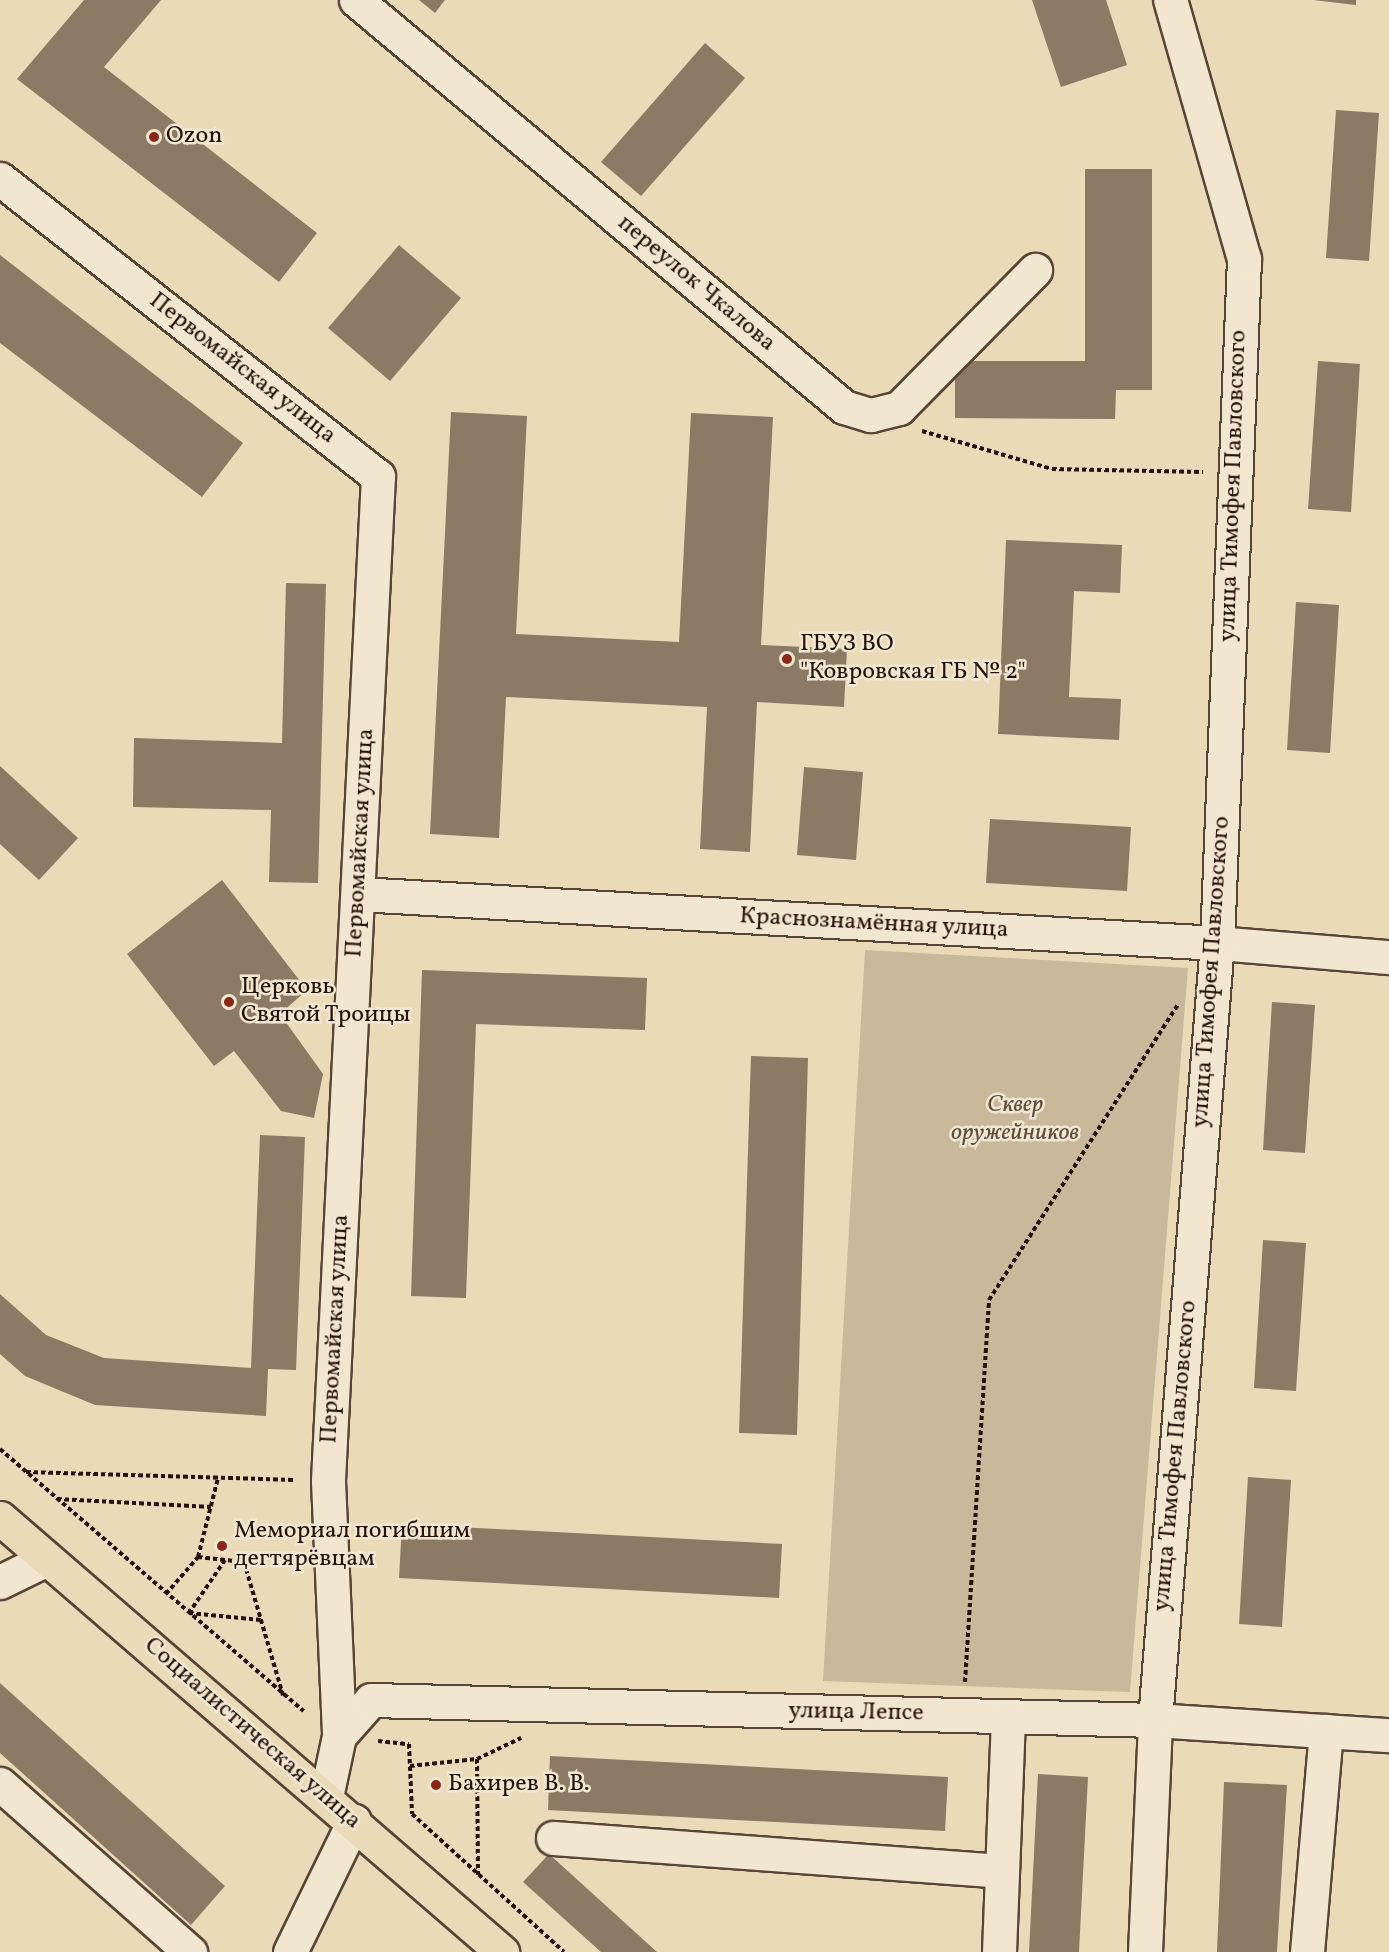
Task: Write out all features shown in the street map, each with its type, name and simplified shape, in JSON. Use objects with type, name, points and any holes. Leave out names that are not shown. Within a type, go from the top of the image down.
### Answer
[{"type":"main road","name":"Социалистическая улица","points":[[0,1518],[354,1821],[502,1952]]},
{"type":"street","name":"переулок Чкалова","points":[[356,0],[844,407],[871,415]]},
{"type":"street","name":"улица Тимофея Павловского","points":[[1145,1952],[1155,1720],[1217,943],[1244,259],[1170,0]]},
{"type":"street","name":"Первомайская улица","points":[[0,179],[378,476],[328,1481],[339,1736],[326,1797]]},
{"type":"street","points":[[871,415],[899,408],[1035,270]]},
{"type":"street","name":"Краснознамённая улица","points":[[359,894],[1217,943],[1389,957]]},
{"type":"street","points":[[0,1582],[47,1559]]},
{"type":"street","name":"улица Лепсе","points":[[339,1736],[371,1700],[1155,1720],[1389,1735]]},
{"type":"street","points":[[999,1952],[1008,1717]]},
{"type":"street","points":[[1307,1952],[1326,1731]]},
{"type":"street","points":[[0,1784],[190,1952]]},
{"type":"street","points":[[290,1952],[354,1821]]},
{"type":"street","points":[[554,1838],[1002,1872]]},
{"type":"path","points":[[871,415],[1052,469],[1234,472]]},
{"type":"path","points":[[963,1715],[989,1300],[1179,1002]]},
{"type":"path","points":[[0,1449],[283,1696],[339,1736],[409,1744],[412,1814],[564,1952]]},
{"type":"path","points":[[26,1472],[328,1481]]},
{"type":"path","points":[[166,1594],[198,1557],[218,1478]]},
{"type":"path","points":[[57,1499],[212,1507]]},
{"type":"path","points":[[198,1557],[244,1562],[283,1696]]},
{"type":"path","points":[[189,1613],[225,1560]]},
{"type":"path","points":[[189,1613],[261,1620]]},
{"type":"path","points":[[410,1766],[477,1759],[527,1735]]},
{"type":"path","points":[[477,1759],[478,1875]]},
{"type":"green space","name":"Сквер оружейников","points":[[865,950],[1188,968],[1130,1692],[823,1681]]},
{"type":"building","points":[[84,0],[161,0],[104,67],[317,233],[279,282],[17,79]]},
{"type":"building","points":[[419,0],[445,0],[435,13]]},
{"type":"building","points":[[1032,0],[1106,0],[1127,65],[1061,87]]},
{"type":"building","points":[[1313,0],[1356,0],[1356,5]]},
{"type":"building","points":[[705,43],[745,78],[641,196],[601,162]]},
{"type":"building","points":[[1336,110],[1379,113],[1369,261],[1326,258]]},
{"type":"building","points":[[1085,169],[1152,169],[1152,390],[1116,390],[1115,419],[955,418],[955,361],[1085,361]]},
{"type":"building","points":[[399,245],[461,298],[390,381],[328,328]]},
{"type":"building","points":[[0,255],[243,443],[202,497],[0,343]]},
{"type":"building","points":[[1318,361],[1360,364],[1351,512],[1308,509]]},
{"type":"building","points":[[451,412],[527,416],[516,634],[679,642],[691,413],[773,417],[761,645],[847,649],[844,707],[757,702],[750,852],[700,849],[707,707],[506,697],[499,838],[430,834]]},
{"type":"building","points":[[1006,540],[1122,545],[1120,593],[1074,591],[1069,697],[1121,699],[1119,740],[998,734]]},
{"type":"building","points":[[286,583],[326,584],[318,883],[269,882],[271,810],[133,807],[134,738],[282,743]]},
{"type":"building","points":[[1296,602],[1339,605],[1330,753],[1287,750]]},
{"type":"building","points":[[0,766],[78,838],[39,880],[0,844]]},
{"type":"building","points":[[804,767],[863,772],[856,860],[797,855]]},
{"type":"building","points":[[990,819],[1131,827],[1127,891],[986,883]]},
{"type":"building","name":"Церковь Святой Троицы","points":[[222,880],[307,990],[280,1014],[323,1074],[314,1118],[281,1111],[234,1051],[214,1066],[127,954]]},
{"type":"building","points":[[422,970],[647,978],[645,1030],[476,1024],[466,1298],[411,1296]]},
{"type":"building","points":[[1272,1002],[1315,1005],[1305,1153],[1263,1150]]},
{"type":"building","points":[[751,1056],[808,1058],[797,1435],[739,1433]]},
{"type":"building","points":[[260,1135],[305,1137],[296,1370],[268,1369],[266,1416],[95,1405],[25,1376],[0,1354],[0,1294],[46,1335],[104,1358],[251,1368]]},
{"type":"building","points":[[1263,1240],[1306,1243],[1296,1391],[1254,1388]]},
{"type":"building","points":[[1248,1477],[1291,1480],[1282,1627],[1239,1624]]},
{"type":"building","points":[[402,1524],[782,1544],[779,1598],[399,1578]]},
{"type":"building","points":[[0,1683],[225,1886],[191,1925],[0,1753]]},
{"type":"building","points":[[550,1756],[948,1777],[945,1831],[548,1810]]},
{"type":"building","points":[[1038,1774],[1088,1777],[1079,1952],[1029,1952]]},
{"type":"building","points":[[1224,1782],[1287,1785],[1277,1952],[1217,1952]]},
{"type":"building","points":[[549,1854],[657,1952],[601,1952],[523,1882]]},
{"type":"place","name":"Ozon","points":[[154,137]]},
{"type":"place","name":"ГБУЗ ВО \"Ковровская ГБ № 2\"","points":[[787,659]]},
{"type":"place","name":"Церковь Святой Троицы","points":[[229,1002]]},
{"type":"place","name":"Мемориал погибшим дегтярёвцам","points":[[222,1546]]},
{"type":"place","name":"Бахирев В. В.","points":[[436,1785]]}]
